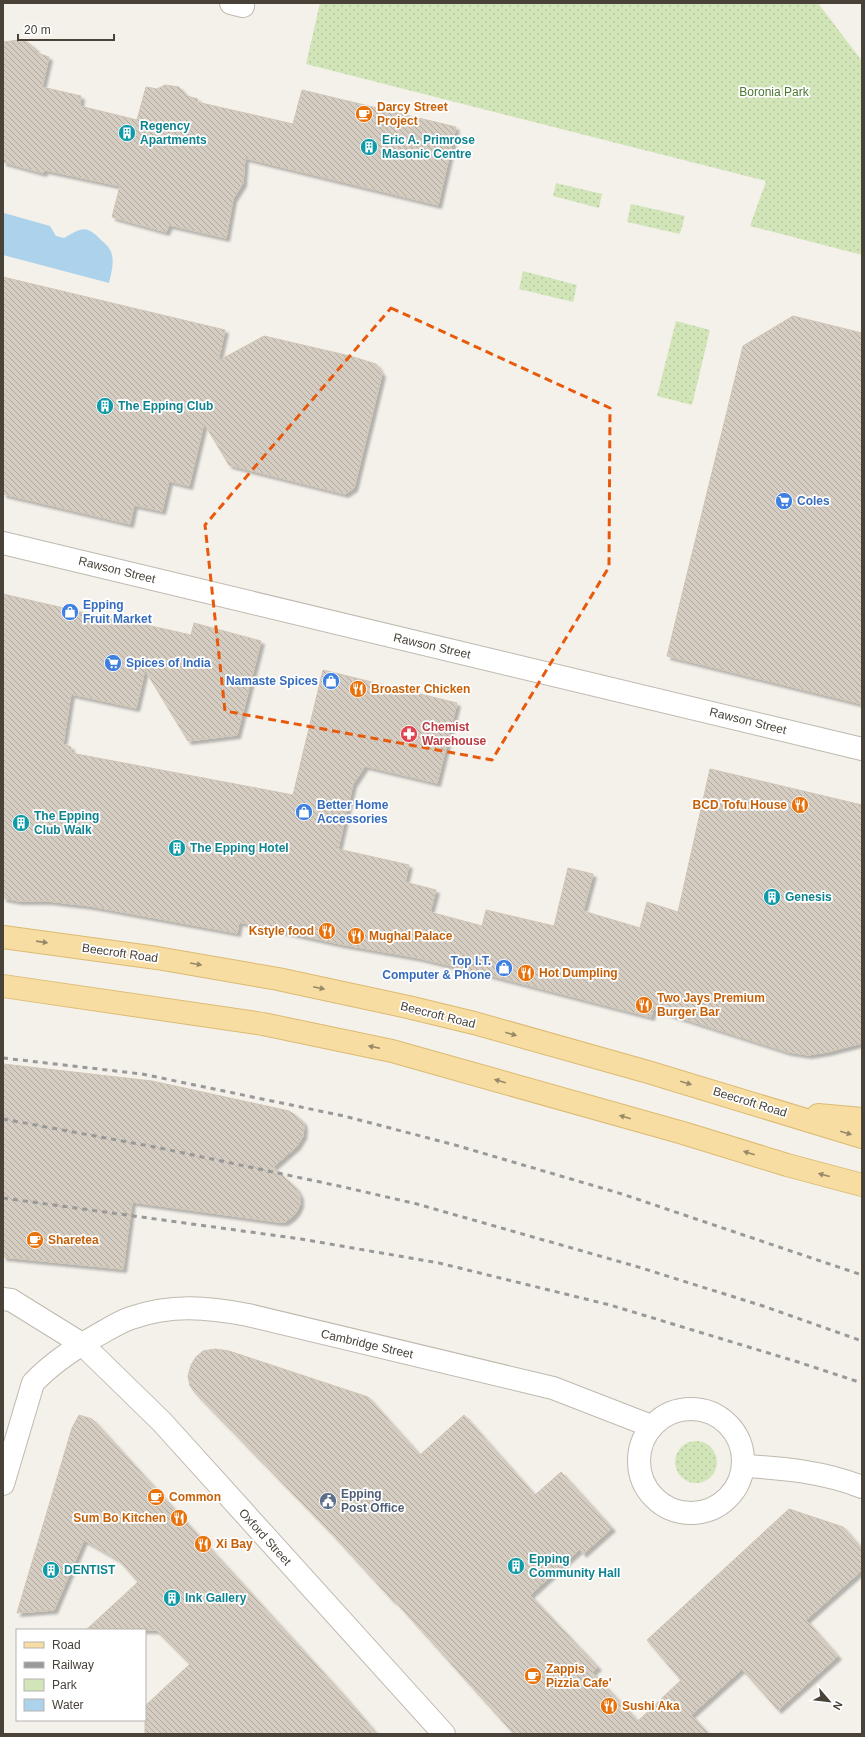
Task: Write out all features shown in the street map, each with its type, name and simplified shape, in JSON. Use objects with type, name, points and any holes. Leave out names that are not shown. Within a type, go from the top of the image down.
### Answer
[{"type":"main road","name":"Beecroft Road","points":[[3,937],[180,962],[278,979],[408,1007],[474,1023],[783,1112],[862,1137]]},
{"type":"main road","points":[[3,986],[263,1024],[392,1051],[676,1131],[787,1165],[862,1185]]},
{"type":"main road","points":[[783,1112],[862,1119]]},
{"type":"street","name":"Rawson Street","points":[[3,542],[862,749]]},
{"type":"street","name":"Oxford Street","points":[[3,1299],[11,1300],[82,1344],[162,1422],[444,1734]]},
{"type":"street","name":"Cambridge Street","points":[[3,1484],[33,1383],[42,1373],[82,1344],[129,1318],[152,1311],[182,1308],[214,1308],[553,1388],[652,1426]]},
{"type":"street","points":[[696,1408],[712,1412],[726,1422],[736,1434],[742,1449],[743,1466],[738,1482],[730,1496],[717,1506],[702,1512],[685,1513],[669,1509],[656,1500],[645,1487],[640,1472],[639,1456],[643,1440],[652,1426],[664,1415],[680,1409],[696,1408]]},
{"type":"street","points":[[743,1466],[775,1467],[821,1474],[862,1487]]},
{"type":"highlighted area","points":[[391,308],[610,408],[609,567],[492,760],[225,711],[205,525]]},
{"type":"green space","name":"Boronia Park","points":[[320,3],[818,3],[862,61],[862,255],[750,226],[766,181],[306,64]]},
{"type":"green space","points":[[556,183],[602,194],[599,208],[553,196]]},
{"type":"green space","points":[[631,204],[685,216],[680,234],[627,222]]},
{"type":"green space","points":[[523,271],[577,285],[573,302],[519,289]]},
{"type":"green space","points":[[676,321],[710,330],[692,405],[657,396]]},
{"type":"green space","points":[[692,1441],[700,1441],[708,1444],[714,1450],[717,1462],[714,1474],[708,1480],[700,1483],[692,1483],[684,1480],[678,1474],[675,1466],[675,1458],[678,1450],[684,1444]]},
{"type":"water","points":[[4,213],[50,226],[56,236],[64,238],[83,229],[96,235],[109,249],[113,258],[109,283],[3,255]]},
{"type":"building","name":"Regency Apartments","points":[[19,40],[27,42],[36,49],[35,52],[49,57],[42,87],[81,96],[80,106],[137,120],[146,87],[157,89],[165,85],[179,87],[187,96],[198,99],[197,102],[293,124],[302,90],[456,127],[438,205],[245,158],[243,183],[233,199],[226,238],[169,225],[166,232],[112,217],[120,186],[45,170],[43,173],[3,162],[3,42]]},
{"type":"building","name":"The Epping Club","points":[[3,277],[225,330],[218,361],[264,336],[350,356],[376,364],[382,374],[354,488],[345,494],[229,465],[204,423],[189,486],[169,481],[162,511],[134,505],[130,524],[3,494]]},
{"type":"building","name":"Coles","points":[[793,316],[862,333],[862,704],[667,656],[743,346]]},
{"type":"building","points":[[3,594],[120,621],[120,619],[191,635],[194,623],[261,641],[237,735],[188,741],[145,670],[136,708],[71,694],[63,744],[71,747],[71,753],[293,795],[323,670],[457,703],[437,783],[365,766],[353,784],[338,849],[409,865],[405,882],[436,890],[430,912],[482,926],[486,910],[554,926],[568,868],[593,874],[583,911],[640,928],[647,902],[678,912],[710,769],[862,805],[862,1043],[808,1055],[788,1052],[653,1009],[651,1017],[419,958],[340,944],[239,922],[237,933],[90,906],[48,901],[18,901],[3,898]]},
{"type":"building","points":[[3,1064],[152,1081],[289,1111],[303,1122],[303,1136],[297,1146],[273,1167],[296,1188],[300,1196],[300,1204],[297,1211],[285,1222],[278,1222],[132,1202],[123,1269],[3,1257]]},
{"type":"building","points":[[215,1349],[229,1351],[368,1397],[420,1455],[464,1415],[535,1495],[561,1472],[612,1528],[583,1554],[580,1549],[530,1595],[598,1667],[592,1672],[638,1721],[681,1680],[647,1640],[789,1509],[843,1527],[862,1549],[862,1570],[806,1620],[838,1656],[778,1710],[742,1669],[691,1715],[709,1734],[514,1734],[394,1600],[393,1601],[332,1534],[190,1386],[188,1376],[191,1365],[196,1357],[203,1351]]},
{"type":"building","points":[[79,1415],[92,1419],[96,1423],[340,1691],[377,1734],[145,1734],[146,1705],[190,1664],[156,1630],[87,1629],[138,1582],[119,1560],[84,1540],[54,1610],[17,1613],[72,1428]]},
{"type":"railway","points":[[3,1058],[142,1074],[344,1116],[455,1145],[622,1194],[862,1275]]},
{"type":"railway","points":[[3,1119],[160,1148],[417,1204],[635,1266],[763,1306],[862,1341]]},
{"type":"railway","points":[[3,1198],[301,1239],[439,1263],[610,1305],[862,1383]]},
{"type":"place","name":"Darcy Street Project","points":[[364,114]]},
{"type":"place","name":"Regency Apartments","points":[[127,133]]},
{"type":"place","name":"Eric A. Primrose Masonic Centre","points":[[369,147]]},
{"type":"place","name":"The Epping Club","points":[[105,406]]},
{"type":"place","name":"Coles","points":[[784,501]]},
{"type":"place","name":"Epping Fruit Market","points":[[70,612]]},
{"type":"place","name":"Spices of India","points":[[113,663]]},
{"type":"place","name":"Namaste Spices","points":[[331,681]]},
{"type":"place","name":"Broaster Chicken","points":[[358,689]]},
{"type":"place","name":"Chemist Warehouse","points":[[409,734]]},
{"type":"place","name":"BCD Tofu House","points":[[800,805]]},
{"type":"place","name":"Better Home Accessories","points":[[304,812]]},
{"type":"place","name":"The Epping Club Walk","points":[[21,823]]},
{"type":"place","name":"The Epping Hotel","points":[[177,848]]},
{"type":"place","name":"Genesis","points":[[772,897]]},
{"type":"place","name":"Kstyle food","points":[[327,931]]},
{"type":"place","name":"Mughal Palace","points":[[356,936]]},
{"type":"place","name":"Top I.T. Computer & Phone","points":[[504,968]]},
{"type":"place","name":"Hot Dumpling","points":[[526,973]]},
{"type":"place","name":"Two Jays Premium Burger Bar","points":[[644,1005]]},
{"type":"place","name":"Sharetea","points":[[35,1240]]},
{"type":"place","name":"Common","points":[[156,1497]]},
{"type":"place","name":"Epping Post Office","points":[[328,1501]]},
{"type":"place","name":"Sum Bo Kitchen","points":[[179,1518]]},
{"type":"place","name":"Xi Bay","points":[[203,1544]]},
{"type":"place","name":"Epping Community Hall","points":[[516,1566]]},
{"type":"place","name":"DENTIST","points":[[51,1570]]},
{"type":"place","name":"Ink Gallery","points":[[172,1598]]},
{"type":"place","name":"Zappis Pizzia Cafe'","points":[[533,1676]]},
{"type":"place","name":"Sushi Aka","points":[[609,1706]]}]
